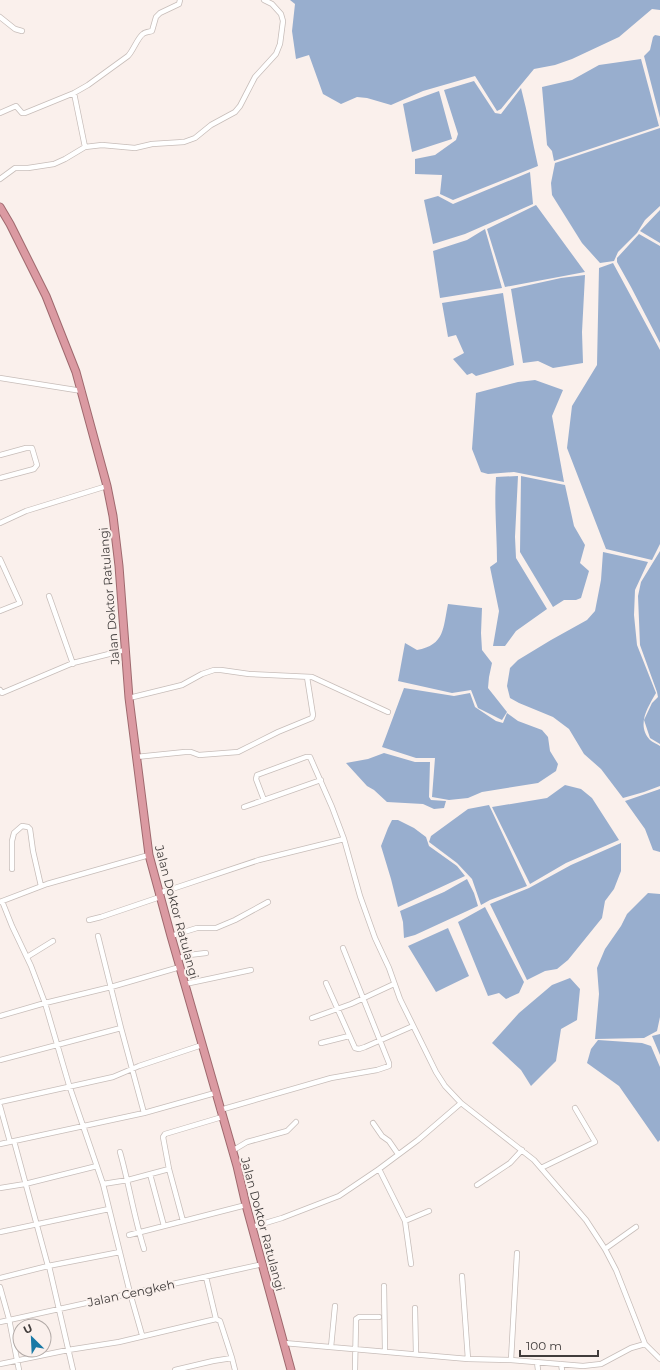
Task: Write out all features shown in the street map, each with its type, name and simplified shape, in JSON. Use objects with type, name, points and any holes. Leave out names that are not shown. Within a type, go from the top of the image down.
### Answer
[{"type":"highway","name":"Jalan Doktor Ratulangi","points":[[0,208],[46,296],[79,379],[107,486],[113,516],[119,566],[129,698],[150,855],[159,895],[232,1151],[291,1370]]},
{"type":"street","points":[[0,113],[16,106],[22,113],[25,113],[74,93],[88,85],[128,56],[143,34],[152,31],[156,17],[160,13],[179,4],[180,0]]},
{"type":"street","points":[[0,179],[15,168],[28,168],[54,164],[85,147],[102,145],[136,148],[152,144],[184,142],[195,138],[211,125],[235,112],[240,106],[255,77],[276,54],[280,44],[283,21],[281,14],[272,4],[264,0]]},
{"type":"street","points":[[0,17],[16,29],[22,31]]},
{"type":"street","points":[[74,93],[85,147]]},
{"type":"street","points":[[0,378],[82,391]]},
{"type":"street","points":[[0,455],[31,448],[34,450],[37,465],[34,469],[0,478]]},
{"type":"street","points":[[0,523],[26,511],[107,486]]},
{"type":"street","points":[[0,559],[20,603],[0,611]]},
{"type":"street","points":[[49,596],[73,664]]},
{"type":"street","points":[[1,693],[73,664],[125,650]]},
{"type":"street","points":[[129,698],[182,685],[202,674],[214,670],[249,674],[312,677],[388,712]]},
{"type":"street","points":[[136,757],[185,752],[191,752],[199,755],[238,752],[278,732],[312,718],[314,716],[307,677]]},
{"type":"street","points":[[264,800],[256,776],[260,773],[285,764],[310,757],[344,839],[360,896],[394,984],[412,1026],[438,1076],[461,1103],[522,1150],[541,1168],[586,1220],[605,1249],[625,1290],[645,1344],[660,1359]]},
{"type":"street","points":[[244,807],[320,780]]},
{"type":"street","points":[[12,869],[12,841],[14,833],[22,826],[28,827],[30,829],[33,851],[41,886]]},
{"type":"street","points":[[89,920],[259,860],[344,839]]},
{"type":"street","points":[[142,1335],[103,1184],[83,1126],[45,1003],[27,957],[1,902],[41,886],[150,855]]},
{"type":"street","points":[[171,936],[197,928],[216,928],[235,920],[268,902]]},
{"type":"street","points":[[98,936],[144,1113]]},
{"type":"street","points":[[27,957],[53,941]]},
{"type":"street","points":[[220,1110],[331,1078],[387,1067],[389,1063],[381,1041],[343,948]]},
{"type":"street","points":[[178,959],[189,955],[206,953]]},
{"type":"street","points":[[0,1016],[180,967]]},
{"type":"street","points":[[185,984],[251,970]]},
{"type":"street","points":[[326,983],[354,1047],[357,1049],[381,1041],[412,1026]]},
{"type":"street","points":[[312,1018],[364,999],[394,984]]},
{"type":"street","points":[[0,1060],[121,1028]]},
{"type":"street","points":[[322,1043],[349,1036]]},
{"type":"street","points":[[0,1102],[70,1085],[113,1077],[139,1066],[202,1045]]},
{"type":"street","points":[[0,1144],[144,1113],[215,1093]]},
{"type":"street","points":[[252,1227],[282,1218],[340,1196],[379,1170],[418,1140],[461,1103]]},
{"type":"street","points":[[0,1106],[25,1184],[48,1266],[73,1370]]},
{"type":"street","points":[[541,1168],[595,1142],[575,1108]]},
{"type":"street","points":[[183,1221],[169,1169],[163,1137],[164,1135],[222,1117]]},
{"type":"street","points":[[232,1151],[247,1142],[287,1131],[296,1122]]},
{"type":"street","points":[[373,1123],[382,1136],[389,1140],[398,1154]]},
{"type":"street","points":[[477,1185],[510,1163],[522,1150]]},
{"type":"street","points":[[120,1152],[144,1249]]},
{"type":"street","points":[[0,1188],[25,1184],[97,1166]]},
{"type":"street","points":[[103,1184],[128,1180],[169,1169]]},
{"type":"street","points":[[379,1170],[405,1221],[411,1264]]},
{"type":"street","points":[[150,1174],[164,1226]]},
{"type":"street","points":[[129,1235],[246,1205]]},
{"type":"street","points":[[0,1232],[109,1209]]},
{"type":"street","points":[[405,1221],[429,1211]]},
{"type":"street","points":[[605,1249],[636,1227]]},
{"type":"street","points":[[0,1278],[48,1266],[120,1252]]},
{"type":"street","points":[[511,1360],[517,1253]]},
{"type":"street","name":"Jalan Cengkeh","points":[[0,1322],[263,1264]]},
{"type":"street","points":[[462,1276],[468,1359]]},
{"type":"street","points":[[206,1277],[216,1319],[220,1321],[235,1370]]},
{"type":"street","points":[[384,1286],[385,1351]]},
{"type":"street","points":[[0,1287],[9,1320],[19,1370]]},
{"type":"street","points":[[331,1347],[335,1306]]},
{"type":"street","points":[[415,1308],[416,1354]]},
{"type":"street","points":[[355,1370],[357,1318],[379,1317]]},
{"type":"street","points":[[0,1364],[68,1350],[119,1342],[142,1335],[216,1319]]},
{"type":"street","points":[[284,1344],[385,1351],[468,1359],[596,1365],[608,1361],[631,1348],[645,1344]]},
{"type":"street","points":[[175,1370],[232,1358]]},
{"type":"street","points":[[537,1362],[538,1370]]},
{"type":"street","points":[[561,1364],[562,1370]]},
{"type":"water","points":[[290,0],[660,0],[660,10],[652,9],[619,37],[572,59],[555,65],[534,69],[501,109],[497,111],[475,76],[423,91],[391,105],[367,98],[357,97],[341,104],[323,94],[309,55],[296,59],[292,31],[295,4]]},
{"type":"water","points":[[655,35],[660,36],[660,118],[644,56],[650,50],[653,37]]},
{"type":"water","points":[[641,59],[659,126],[554,161],[552,151],[547,145],[542,87],[572,80],[599,65]]},
{"type":"water","points":[[474,81],[495,113],[501,114],[521,88],[538,166],[453,200],[440,194],[442,175],[415,174],[415,159],[435,155],[456,140],[458,134],[444,90]]},
{"type":"water","points":[[439,91],[452,139],[412,152],[403,104]]},
{"type":"water","points":[[660,128],[660,206],[645,220],[637,233],[618,252],[614,261],[600,263],[582,243],[552,195],[551,183],[555,163]]},
{"type":"water","points":[[530,172],[533,204],[465,234],[433,244],[424,200],[438,196],[453,204]]},
{"type":"water","points":[[536,205],[585,272],[505,287],[487,229]]},
{"type":"water","points":[[660,210],[660,243],[640,231]]},
{"type":"water","points":[[485,229],[502,288],[440,298],[433,251],[467,240]]},
{"type":"water","points":[[639,234],[660,246],[660,343],[617,262],[617,258]]},
{"type":"water","points":[[613,263],[660,350],[660,544],[652,560],[606,549],[567,448],[572,406],[597,365],[599,268]]},
{"type":"water","points":[[585,275],[582,332],[583,363],[553,368],[538,361],[523,363],[511,289],[561,278]]},
{"type":"water","points":[[503,293],[514,365],[476,376],[472,373],[467,375],[453,359],[464,353],[456,335],[448,337],[442,303]]},
{"type":"water","points":[[535,380],[563,390],[552,416],[564,482],[514,472],[488,474],[481,472],[472,449],[476,393],[518,382]]},
{"type":"water","points":[[518,476],[515,537],[516,558],[547,609],[516,631],[505,646],[493,646],[499,611],[490,567],[497,562],[495,509],[496,477]]},
{"type":"water","points":[[521,476],[565,485],[574,526],[585,545],[580,563],[589,571],[581,598],[576,600],[564,600],[553,607],[520,552]]},
{"type":"water","points":[[660,551],[660,744],[650,738],[644,720],[652,703],[658,697],[640,645],[638,596],[641,582]]},
{"type":"water","points":[[603,552],[648,562],[635,590],[634,615],[637,645],[656,693],[647,710],[644,728],[651,741],[660,746],[660,786],[623,798],[601,769],[584,754],[569,729],[553,717],[510,698],[507,686],[510,668],[518,660],[587,620],[595,611],[601,580]]},
{"type":"water","points":[[448,604],[482,608],[482,650],[492,663],[488,688],[507,712],[502,720],[478,708],[471,690],[452,693],[398,681],[405,643],[417,650],[426,648],[438,640],[443,628]]},
{"type":"water","points":[[404,688],[454,696],[470,693],[475,707],[496,721],[503,723],[507,713],[518,721],[542,730],[548,737],[550,751],[558,764],[556,771],[538,783],[482,792],[468,798],[449,800],[432,797],[435,758],[416,758],[382,747]]},
{"type":"water","points":[[384,753],[415,762],[430,762],[429,797],[431,800],[446,801],[444,808],[434,809],[423,804],[387,802],[374,790],[367,786],[346,763],[368,759]]},
{"type":"water","points":[[565,785],[581,789],[592,798],[619,840],[566,863],[530,884],[492,807],[547,798]]},
{"type":"water","points":[[660,789],[660,852],[653,850],[645,829],[625,801]]},
{"type":"water","points":[[489,805],[527,886],[481,905],[472,879],[457,863],[429,842],[431,836],[468,809]]},
{"type":"water","points":[[392,820],[398,820],[414,828],[426,837],[429,846],[457,866],[465,876],[398,907],[381,846]]},
{"type":"water","points":[[621,843],[621,871],[614,889],[605,901],[602,918],[568,960],[557,969],[545,971],[527,980],[490,904],[529,888],[571,865]]},
{"type":"water","points":[[467,879],[474,893],[478,906],[415,935],[404,938],[403,922],[400,911],[444,892]]},
{"type":"water","points":[[648,893],[660,894],[660,1017],[657,1031],[644,1038],[595,1039],[599,994],[597,968],[605,949],[621,926],[627,914]]},
{"type":"water","points":[[485,907],[524,982],[519,993],[506,999],[499,993],[488,996],[458,922]]},
{"type":"water","points":[[448,928],[469,976],[436,992],[408,946]]},
{"type":"water","points":[[570,978],[580,989],[577,1020],[561,1029],[556,1061],[531,1086],[521,1070],[492,1043],[519,1013],[552,985]]},
{"type":"water","points":[[660,1034],[660,1055],[652,1036]]},
{"type":"water","points":[[598,1040],[642,1043],[651,1046],[660,1067],[660,1140],[658,1142],[619,1086],[587,1063],[591,1049]]}]
